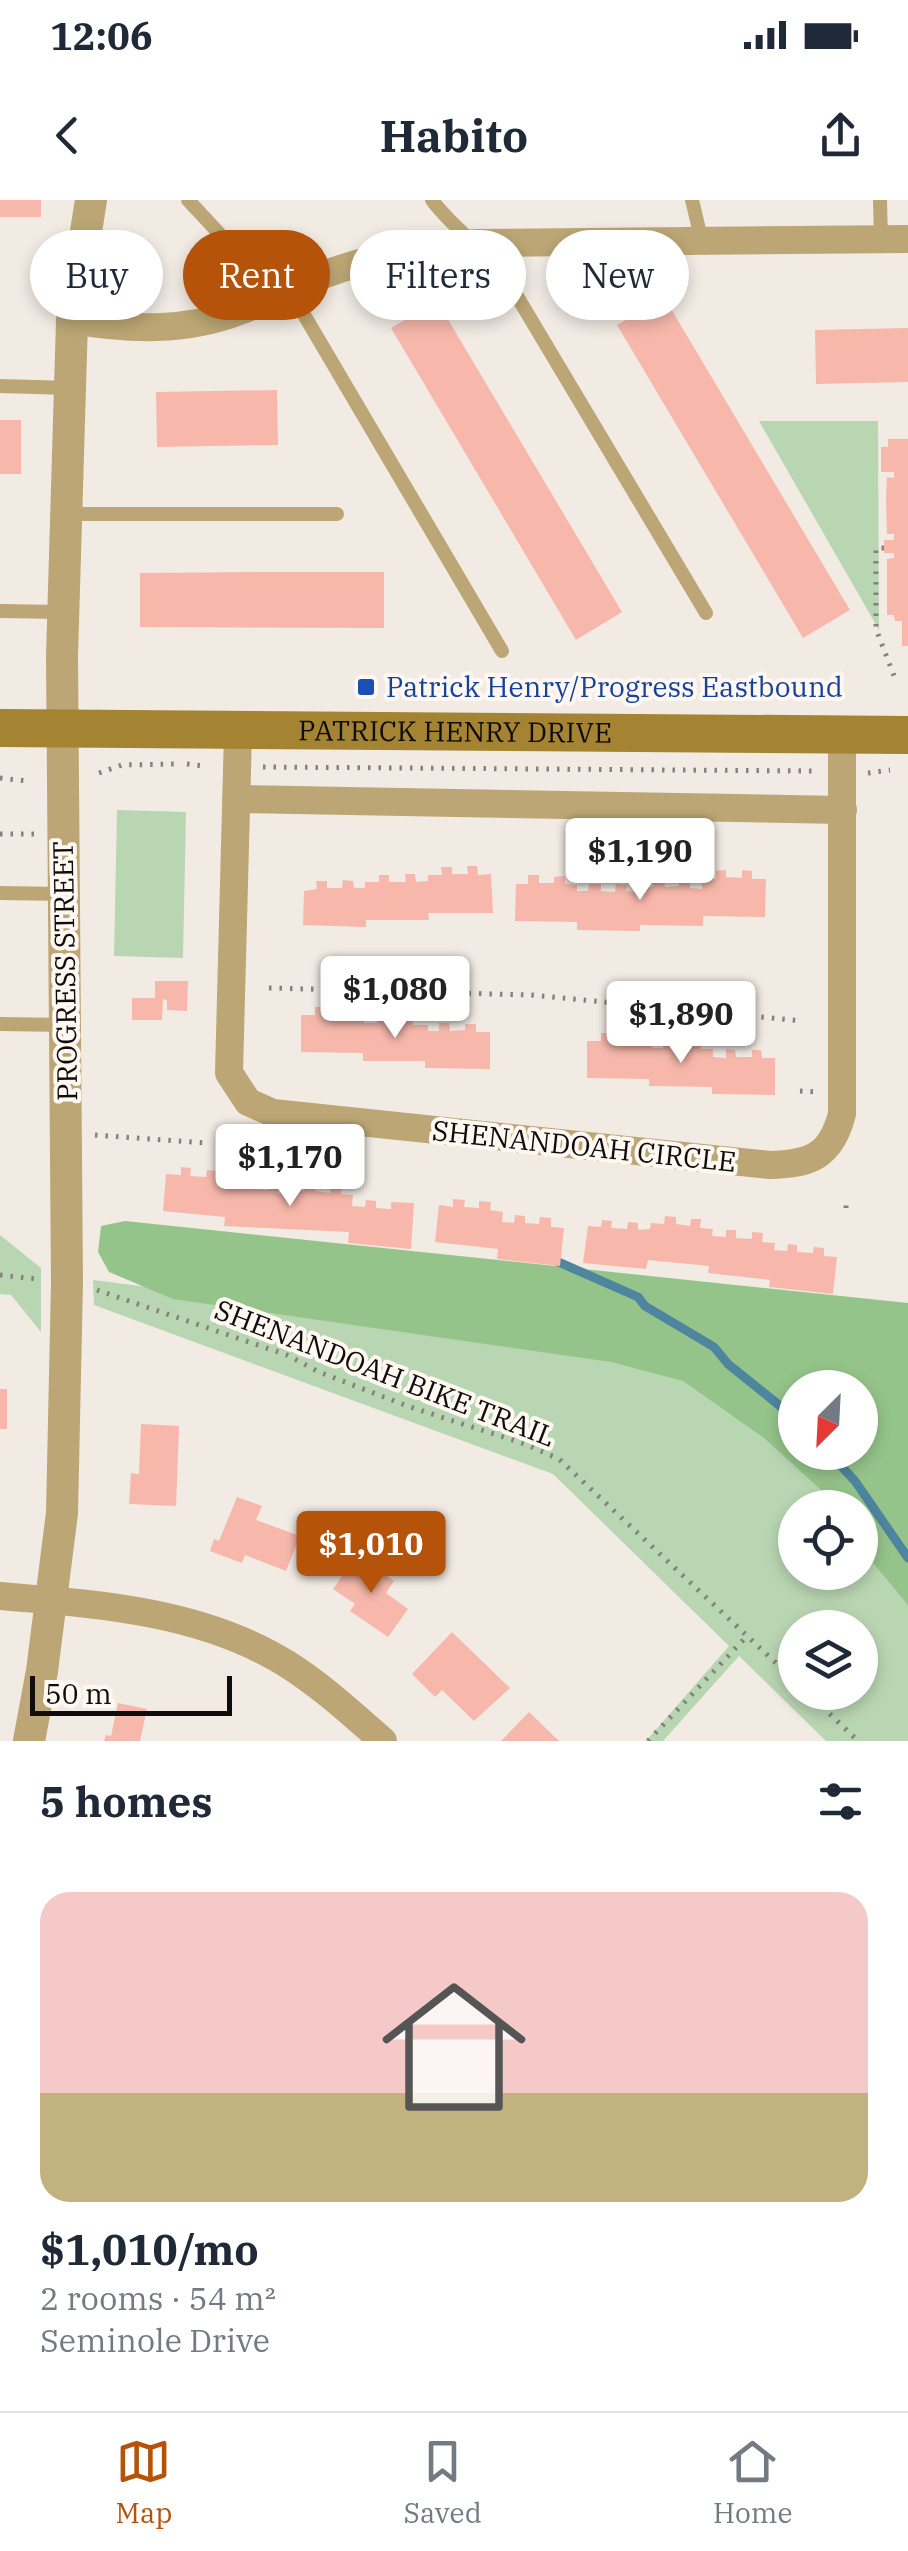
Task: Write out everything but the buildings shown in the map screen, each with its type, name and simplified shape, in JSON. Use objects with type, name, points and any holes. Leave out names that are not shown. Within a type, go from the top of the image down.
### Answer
[{"type":"main road","name":"PATRICK HENRY DRIVE","points":[[0,728],[842,736],[902,752]]},
{"type":"street","name":"PROGRESS STREET","points":[[87,230],[92,200]]},
{"type":"street","points":[[526,243],[895,239]]},
{"type":"street","name":"PROGRESS STREET","points":[[29,1741],[62,1512],[67,1283],[62,729],[72,320]]},
{"type":"street","points":[[72,320],[117,328],[177,326],[203,320]]},
{"type":"street","name":"SHENANDOAH CIRCLE","points":[[238,732],[229,1073],[248,1102],[273,1113],[770,1165],[799,1164],[817,1156],[832,1140],[842,1114],[842,736]]},
{"type":"street","points":[[236,798],[843,810]]},
{"type":"street","points":[[0,1596],[184,1620],[242,1640],[311,1681],[383,1741]]},
{"type":"lane","points":[[188,200],[216,230]]},
{"type":"lane","points":[[432,200],[446,220],[459,230]]},
{"type":"lane","points":[[692,200],[702,242]]},
{"type":"lane","points":[[880,200],[895,239]]},
{"type":"lane","points":[[526,311],[706,613]]},
{"type":"lane","points":[[307,320],[502,651]]},
{"type":"lane","points":[[0,386],[70,388]]},
{"type":"lane","points":[[66,514],[337,514]]},
{"type":"lane","points":[[0,611],[64,612]]},
{"type":"lane","points":[[0,893],[65,894]]},
{"type":"lane","points":[[0,1024],[66,1025]]},
{"type":"path","points":[[884,548],[876,548],[876,629],[896,681]]},
{"type":"path","points":[[868,772],[902,752]]},
{"type":"path","points":[[99,773],[122,766],[204,766]]},
{"type":"path","points":[[260,767],[825,771]]},
{"type":"path","points":[[0,778],[27,781]]},
{"type":"path","points":[[0,834],[38,834]]},
{"type":"path","points":[[269,988],[531,995],[802,1021]]},
{"type":"path","points":[[92,1135],[207,1143]]},
{"type":"path","name":"SHENANDOAH BIKE TRAIL","points":[[0,1274],[67,1283],[113,1295],[287,1355],[319,1372],[410,1407],[559,1459],[778,1666]]},
{"type":"path","points":[[648,1741],[747,1636]]},
{"type":"path","points":[[826,1710],[858,1741]]},
{"type":"green space","points":[[759,421],[878,421],[879,630]]},
{"type":"green space","points":[[117,810],[186,812],[183,958],[114,956]]},
{"type":"green space","points":[[125,1221],[908,1303],[908,1605],[878,1569],[878,1490],[821,1490],[799,1470],[878,1470],[878,1370],[778,1370],[778,1451],[683,1381],[611,1362],[173,1299],[109,1272],[98,1252],[101,1226]]},
{"type":"green space","points":[[0,1235],[41,1268],[41,1332],[11,1295],[0,1294]]},
{"type":"green space","points":[[93,1280],[798,1370],[778,1370],[778,1470],[878,1470],[878,1380],[908,1384],[908,1741],[826,1741],[794,1710],[878,1710],[878,1610],[778,1610],[778,1694],[739,1656],[663,1741],[646,1741],[729,1646],[553,1474],[94,1305]]},
{"type":"waterway","points":[[554,1260],[638,1297],[645,1306],[714,1347],[728,1364],[778,1404]]},
{"type":"waterway","points":[[845,1470],[908,1558]]},
{"type":"place","name":"Patrick Henry/Progress Eastbound","points":[[366,687]]}]
